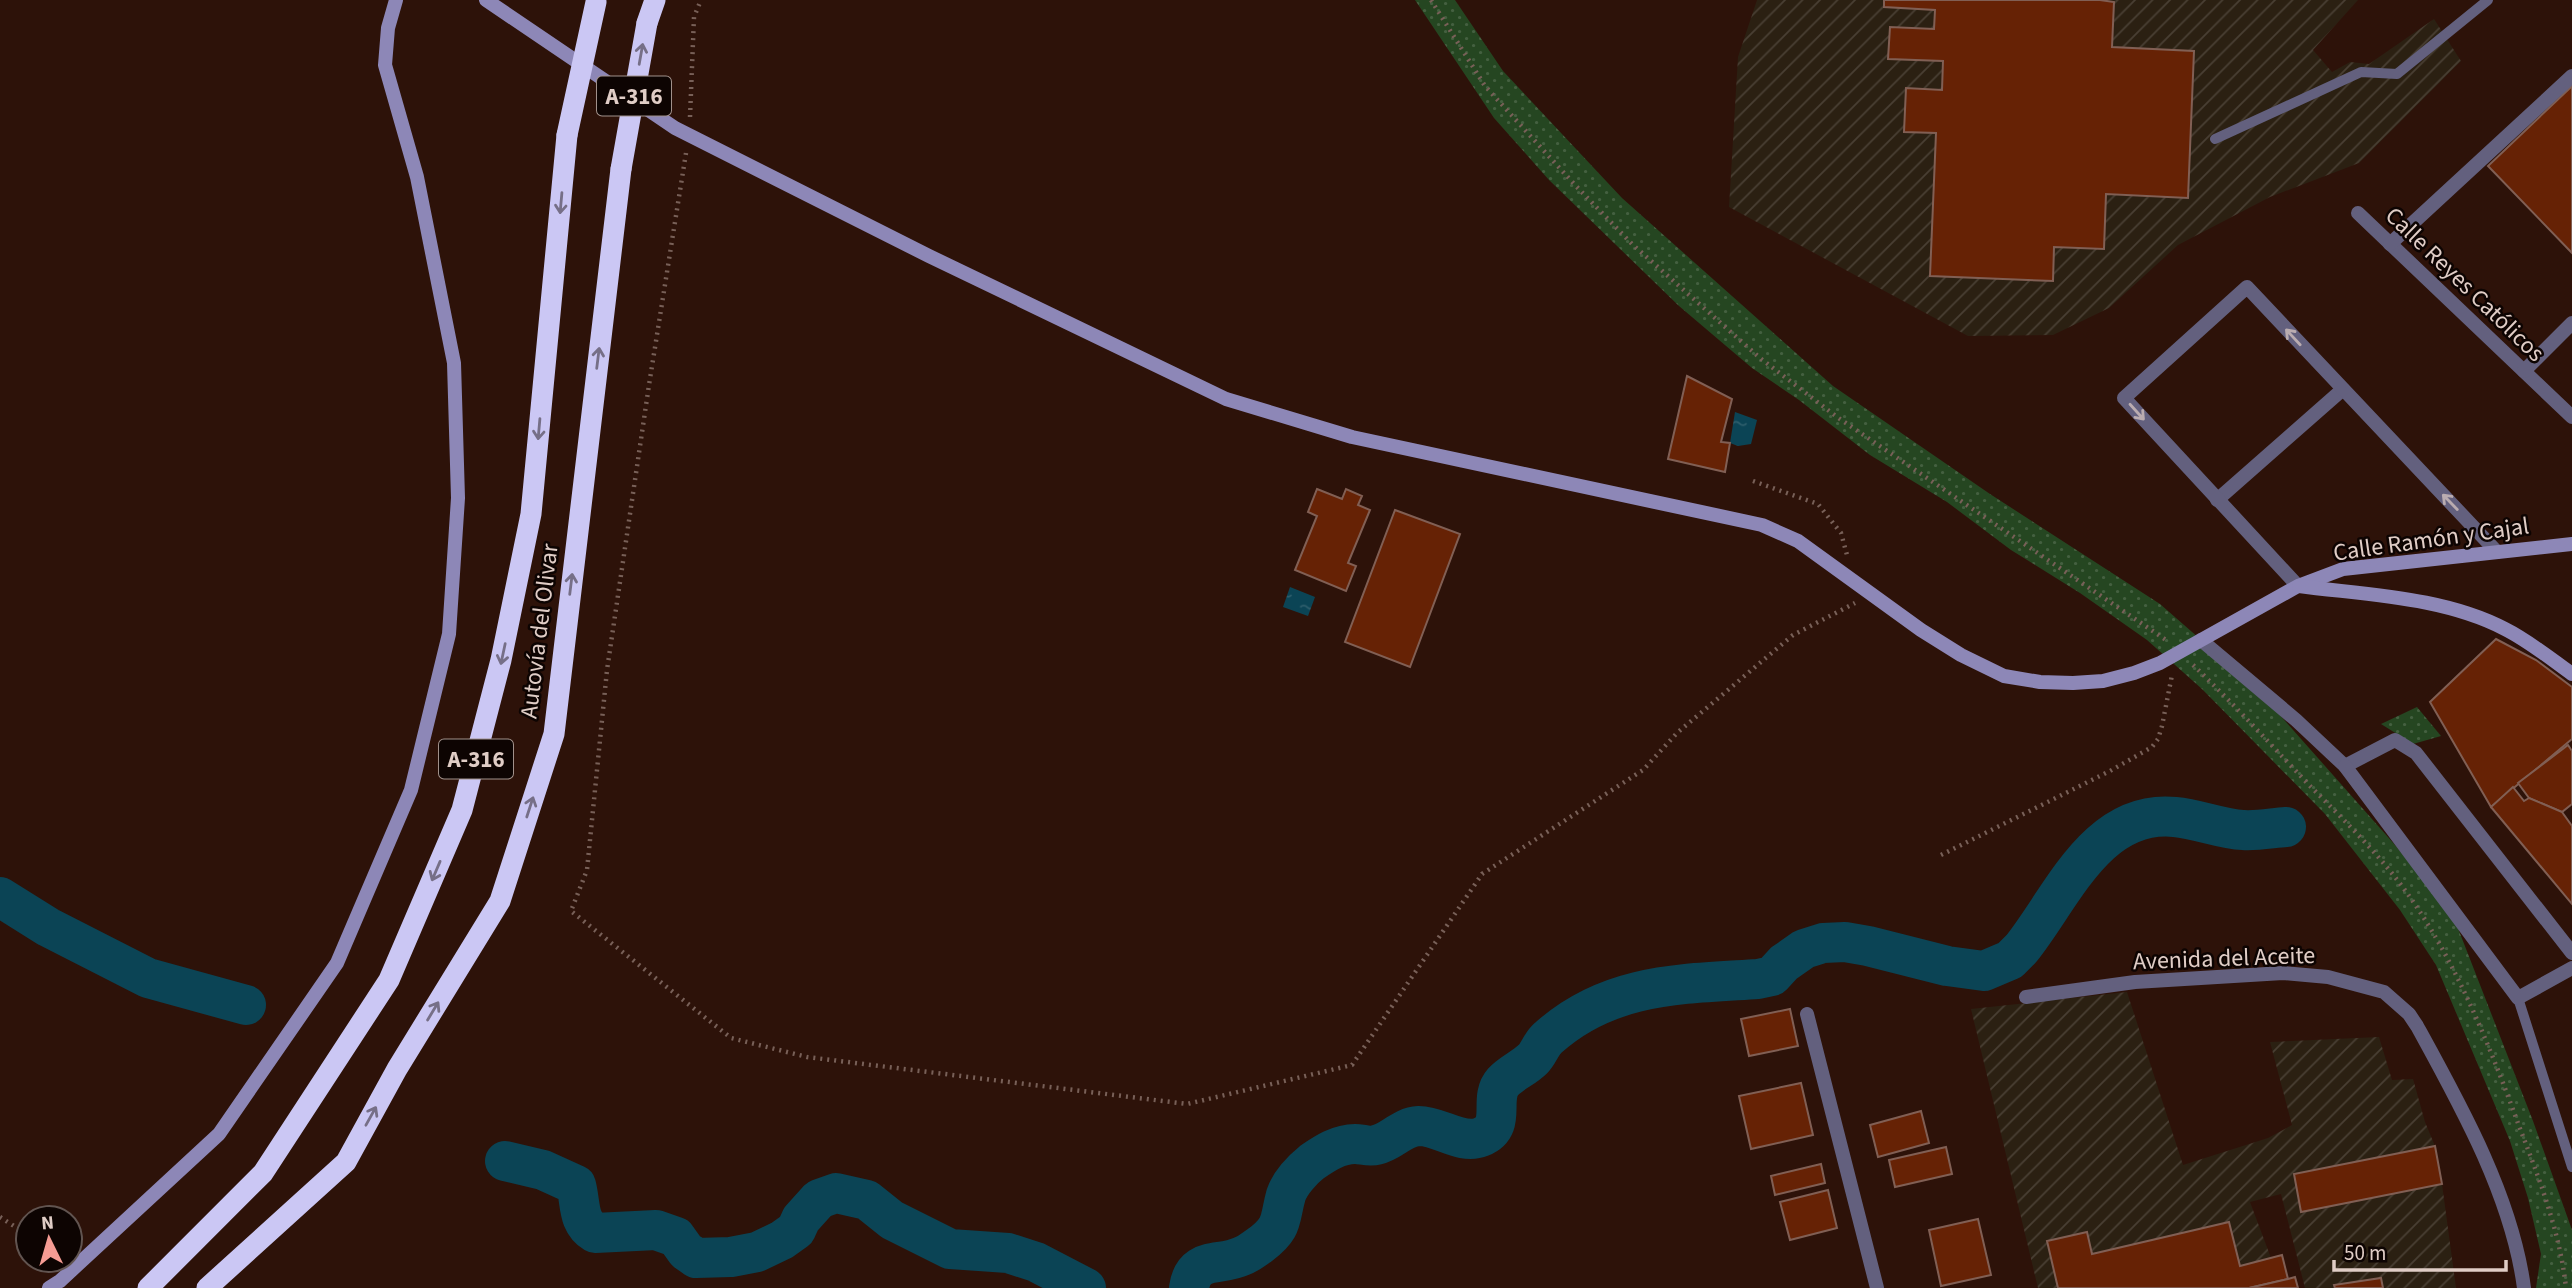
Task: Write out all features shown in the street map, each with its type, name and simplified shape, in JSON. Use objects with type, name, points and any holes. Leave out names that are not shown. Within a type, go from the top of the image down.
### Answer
[{"type":"highway","name":"Autovía del Olivar","points":[[207,1288],[346,1161],[397,1069],[500,901],[554,734],[621,169],[647,23],[655,0]]},
{"type":"highway","name":"Autovía del Olivar","points":[[148,1288],[263,1173],[389,980],[462,810],[501,660],[531,514],[567,135],[596,1]]},
{"type":"highway","points":[[223,1288],[346,1161]]},
{"type":"street","points":[[49,1288],[60,1281],[219,1135],[337,962],[411,790],[449,634],[458,498],[454,363],[417,177],[385,65],[388,28],[396,0]]},
{"type":"street","name":"Calle Ramón y Cajal","points":[[486,0],[689,135],[929,256],[1226,399],[1352,437],[1762,525],[1798,541],[1941,643],[2004,676],[2040,682],[2103,681],[2134,674],[2177,654],[2298,586],[2343,569],[2572,544]]},
{"type":"street","points":[[2390,244],[2572,76]]},
{"type":"street","name":"Calle Reyes Católicos","points":[[2358,213],[2572,417]]},
{"type":"street","points":[[2497,552],[2247,288],[2124,398],[2298,586],[2416,602],[2483,619],[2506,629],[2572,674]]},
{"type":"street","points":[[2524,371],[2572,323]]},
{"type":"street","points":[[2217,500],[2342,390]]},
{"type":"street","points":[[2201,640],[2296,720],[2345,766],[2518,998],[2572,968]]},
{"type":"street","points":[[2345,766],[2395,740],[2416,752],[2572,953]]},
{"type":"street","name":"Avenida del Aceite","points":[[2026,997],[2135,982],[2283,973],[2328,977],[2384,992],[2409,1014],[2417,1026],[2473,1136],[2504,1208],[2519,1255],[2524,1288]]},
{"type":"street","points":[[1807,1014],[1877,1288]]},
{"type":"lane","points":[[2215,139],[2361,72],[2397,74],[2488,0]]},
{"type":"lane","points":[[2518,998],[2572,1167]]},
{"type":"path","points":[[701,0],[694,17],[689,135],[607,670],[587,870],[571,911],[731,1038],[807,1057],[1187,1104],[1352,1065],[1482,874],[1643,770],[1677,733],[1793,635],[1871,594]]},
{"type":"path","points":[[1431,0],[1485,86],[1632,244],[1739,340],[1838,417],[2159,634],[2354,831],[2415,904],[2459,980],[2525,1142],[2553,1224],[2566,1288]]},
{"type":"path","points":[[1752,481],[1818,504],[1841,533],[1855,582]]},
{"type":"path","points":[[1941,855],[2110,771],[2152,747],[2158,739],[2168,702],[2177,654]]},
{"type":"shaded area","points":[[1757,0],[2358,0],[2313,50],[2332,72],[2350,62],[2369,64],[2434,19],[2461,61],[2359,163],[2270,197],[2178,245],[2109,308],[2053,335],[1968,336],[1729,207],[1738,57]]},
{"type":"shaded area","points":[[2127,992],[2183,1165],[2268,1138],[2292,1125],[2270,1042],[2379,1037],[2392,1080],[2413,1079],[2435,1146],[2456,1288],[2305,1288],[2281,1194],[2250,1202],[2271,1258],[2282,1255],[2288,1279],[2295,1277],[2298,1288],[2038,1288],[1971,1009]]},
{"type":"green space","points":[[1415,0],[1455,0],[1503,71],[1622,198],[1833,386],[1990,494],[2160,604],[2255,687],[2395,845],[2454,918],[2572,1230],[2572,1288],[2536,1288],[2541,1254],[2528,1198],[2510,1141],[2436,965],[2400,910],[2325,814],[2202,689],[2147,640],[2080,593],[2011,550],[1947,502],[1870,455],[1799,400],[1752,368],[1679,306],[1549,180],[1494,118]]},
{"type":"green space","points":[[2417,707],[2441,736],[2413,744],[2381,724]]},
{"type":"water","points":[[1735,412],[1757,420],[1751,444],[1738,446],[1730,443]]},
{"type":"water","points":[[1290,587],[1315,597],[1308,616],[1283,607]]},
{"type":"building","points":[[1884,0],[2114,2],[2112,47],[2194,51],[2188,198],[2106,194],[2104,249],[2054,247],[2053,281],[1930,276],[1936,133],[1904,132],[1906,88],[1942,90],[1943,61],[1888,59],[1890,27],[1934,29],[1935,10],[1884,7]]},
{"type":"building","points":[[2572,86],[2572,253],[2488,166]]},
{"type":"building","points":[[1687,376],[1732,399],[1721,442],[1730,443],[1725,472],[1668,459]]},
{"type":"building","points":[[1317,489],[1342,499],[1346,489],[1362,496],[1358,505],[1370,510],[1348,563],[1356,566],[1346,591],[1295,570],[1317,516],[1308,512]]},
{"type":"building","points":[[1395,510],[1460,534],[1410,667],[1345,642]]},
{"type":"building","points":[[2496,639],[2536,660],[2572,687],[2572,739],[2491,807],[2430,702]]},
{"type":"building","points":[[2568,745],[2572,751],[2572,804],[2562,812],[2529,798],[2518,783]]},
{"type":"building","points":[[2513,787],[2524,801],[2529,798],[2562,812],[2572,826],[2572,904],[2491,807]]},
{"type":"building","points":[[1790,1009],[1798,1046],[1749,1056],[1741,1019]]},
{"type":"building","points":[[1801,1083],[1813,1135],[1751,1149],[1739,1096]]},
{"type":"building","points":[[1921,1111],[1929,1143],[1878,1157],[1870,1125]]},
{"type":"building","points":[[2435,1146],[2442,1184],[2301,1212],[2294,1174]]},
{"type":"building","points":[[1946,1147],[1952,1174],[1895,1187],[1889,1160]]},
{"type":"building","points":[[1821,1164],[1825,1183],[1775,1195],[1771,1176]]},
{"type":"building","points":[[1828,1190],[1837,1228],[1790,1240],[1780,1202]]},
{"type":"building","points":[[1978,1219],[1991,1275],[1941,1286],[1929,1230]]},
{"type":"building","points":[[2229,1222],[2240,1266],[2282,1255],[2288,1279],[2249,1288],[2058,1288],[2047,1241],[2087,1232],[2092,1254]]},
{"type":"building","points":[[2295,1277],[2298,1288],[2249,1288],[2288,1279]]},
{"type":"building","points":[[2381,1278],[2383,1288],[2335,1288],[2334,1285]]},
{"type":"waterway","points":[[1189,1288],[1196,1271],[1202,1266],[1244,1255],[1268,1239],[1277,1228],[1286,1195],[1293,1181],[1308,1165],[1327,1152],[1349,1144],[1376,1145],[1407,1129],[1419,1126],[1466,1139],[1481,1137],[1489,1132],[1496,1119],[1497,1096],[1503,1082],[1533,1059],[1548,1038],[1571,1020],[1596,1006],[1621,996],[1674,985],[1772,976],[1784,963],[1804,949],[1823,943],[1845,942],[1947,966],[1984,971],[2010,960],[2021,949],[2084,861],[2102,842],[2123,827],[2147,818],[2175,817],[2243,830],[2286,827]]},
{"type":"waterway","points":[[0,897],[48,927],[148,978],[246,1005]]},
{"type":"waterway","points":[[505,1161],[543,1170],[576,1185],[582,1218],[595,1233],[656,1230],[676,1237],[686,1251],[696,1258],[731,1257],[757,1252],[796,1230],[801,1219],[819,1199],[836,1193],[867,1200],[892,1220],[950,1249],[1008,1253],[1036,1262],[1086,1288]]}]
